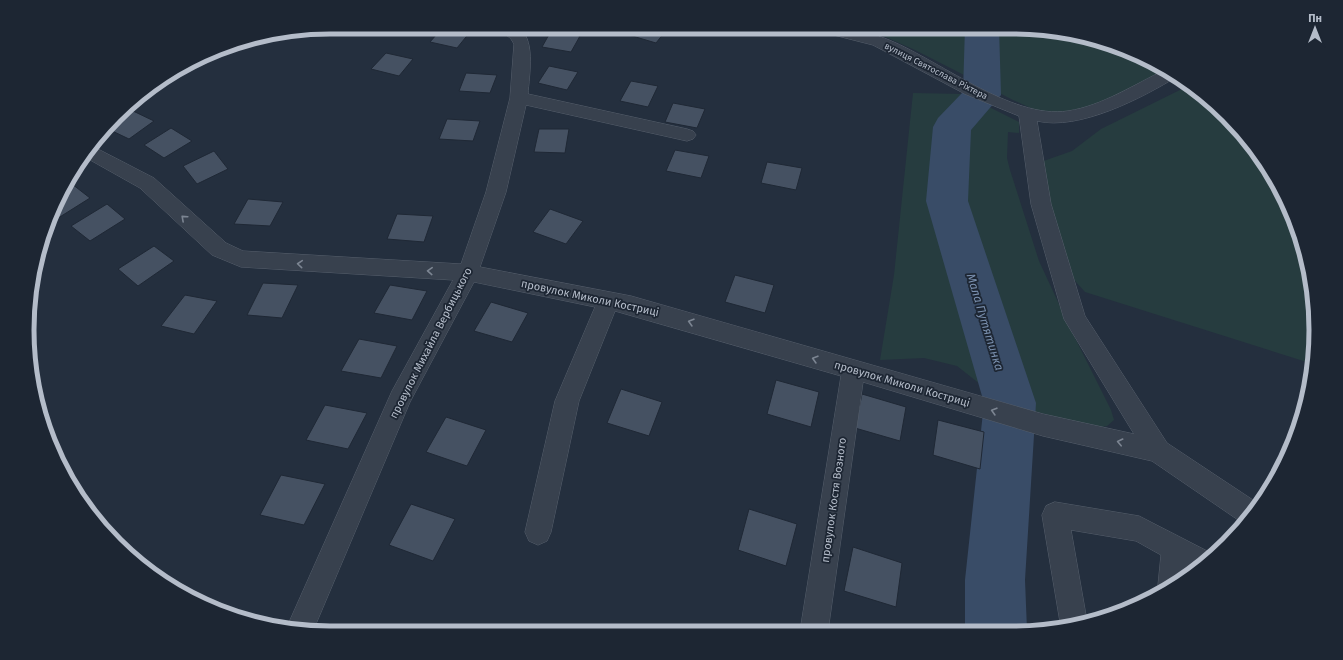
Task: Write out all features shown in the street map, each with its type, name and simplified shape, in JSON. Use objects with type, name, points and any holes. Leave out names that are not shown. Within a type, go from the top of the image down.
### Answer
[{"type":"street","name":"провулок Михайла Вербицького","points":[[302,624],[400,398],[468,273],[496,192],[519,98],[522,44],[518,36],[515,34]]},
{"type":"street","name":"вулиця Святослава Ріхтера","points":[[850,34],[879,42],[1027,114],[1049,117],[1065,117],[1085,114],[1165,76]]},
{"type":"street","points":[[519,98],[687,135]]},
{"type":"street","points":[[1027,114],[1041,204],[1075,319],[1158,451],[1247,511]]},
{"type":"street","name":"провулок Миколи Костриці","points":[[93,153],[147,183],[219,249],[241,259],[468,273],[609,300],[631,305],[1043,425],[1158,451]]},
{"type":"street","points":[[538,532],[568,401],[609,300]]},
{"type":"street","name":"провулок Костя Возного","points":[[815,626],[853,370]]},
{"type":"street","points":[[1073,620],[1055,515],[1139,529],[1175,550],[1198,561]]},
{"type":"street","points":[[1173,579],[1175,550]]},
{"type":"green space","points":[[879,34],[1013,34],[1052,37],[1090,44],[1108,50],[1144,65],[1170,79],[1116,103],[1053,114],[1035,110],[1013,100],[915,50]]},
{"type":"green space","points":[[1183,88],[1208,107],[1236,135],[1248,150],[1269,182],[1286,217],[1299,253],[1308,311],[1309,330],[1307,362],[1085,292],[1059,263],[1035,164],[1072,151],[1101,129]]},
{"type":"green space","points":[[913,93],[963,94],[1019,122],[1019,133],[1008,132],[1007,158],[1010,170],[1039,261],[1071,330],[1111,410],[1114,420],[1107,426],[1096,428],[1004,403],[957,366],[924,358],[880,360],[894,275]]},
{"type":"building","points":[[437,34],[468,34],[457,48],[430,42]]},
{"type":"building","points":[[549,34],[568,34],[580,36],[571,52],[542,47]]},
{"type":"building","points":[[630,34],[663,34],[656,43],[629,35]]},
{"type":"building","points":[[386,53],[413,59],[399,76],[371,69]]},
{"type":"building","points":[[549,66],[578,72],[567,90],[538,83]]},
{"type":"building","points":[[466,73],[497,75],[490,93],[459,91]]},
{"type":"building","points":[[631,81],[658,86],[648,107],[620,101]]},
{"type":"building","points":[[673,103],[705,109],[697,128],[665,122]]},
{"type":"building","points":[[132,110],[154,121],[129,139],[111,131]]},
{"type":"building","points":[[447,119],[480,121],[473,141],[439,139]]},
{"type":"building","points":[[171,128],[192,141],[164,158],[144,145]]},
{"type":"building","points":[[539,129],[569,129],[565,153],[534,152]]},
{"type":"building","points":[[675,150],[709,156],[701,178],[666,171]]},
{"type":"building","points":[[214,151],[228,169],[197,184],[183,166]]},
{"type":"building","points":[[767,162],[802,168],[796,190],[761,183]]},
{"type":"building","points":[[73,185],[90,198],[56,219]]},
{"type":"building","points":[[248,199],[283,202],[270,226],[234,224]]},
{"type":"building","points":[[107,204],[125,219],[90,241],[71,226]]},
{"type":"building","points":[[550,209],[583,221],[566,244],[533,232]]},
{"type":"building","points":[[397,214],[433,216],[424,242],[387,239]]},
{"type":"building","points":[[154,246],[174,261],[138,286],[118,269]]},
{"type":"building","points":[[735,275],[774,285],[765,313],[725,302]]},
{"type":"building","points":[[263,283],[298,285],[282,318],[247,315]]},
{"type":"building","points":[[390,285],[427,291],[412,320],[374,313]]},
{"type":"building","points":[[185,295],[217,301],[194,334],[161,326]]},
{"type":"building","points":[[491,302],[528,313],[512,342],[474,331]]},
{"type":"building","points":[[359,339],[397,346],[381,378],[341,371]]},
{"type":"building","points":[[776,380],[819,392],[811,427],[767,414]]},
{"type":"building","points":[[621,389],[662,402],[649,436],[607,423]]},
{"type":"building","points":[[862,394],[906,407],[900,441],[855,428]]},
{"type":"building","points":[[325,405],[367,413],[348,449],[306,440]]},
{"type":"building","points":[[446,417],[486,430],[467,466],[426,452]]},
{"type":"building","points":[[938,420],[984,432],[980,469],[933,455]]},
{"type":"building","points":[[281,475],[325,484],[304,525],[260,515]]},
{"type":"building","points":[[411,504],[455,519],[433,561],[389,545]]},
{"type":"building","points":[[749,509],[797,524],[786,566],[738,550]]},
{"type":"building","points":[[853,547],[902,563],[896,607],[844,591]]},
{"type":"waterway","name":"Мала Путятинка","points":[[982,34],[982,95],[952,127],[947,201],[1010,403],[995,580],[996,626]]}]
